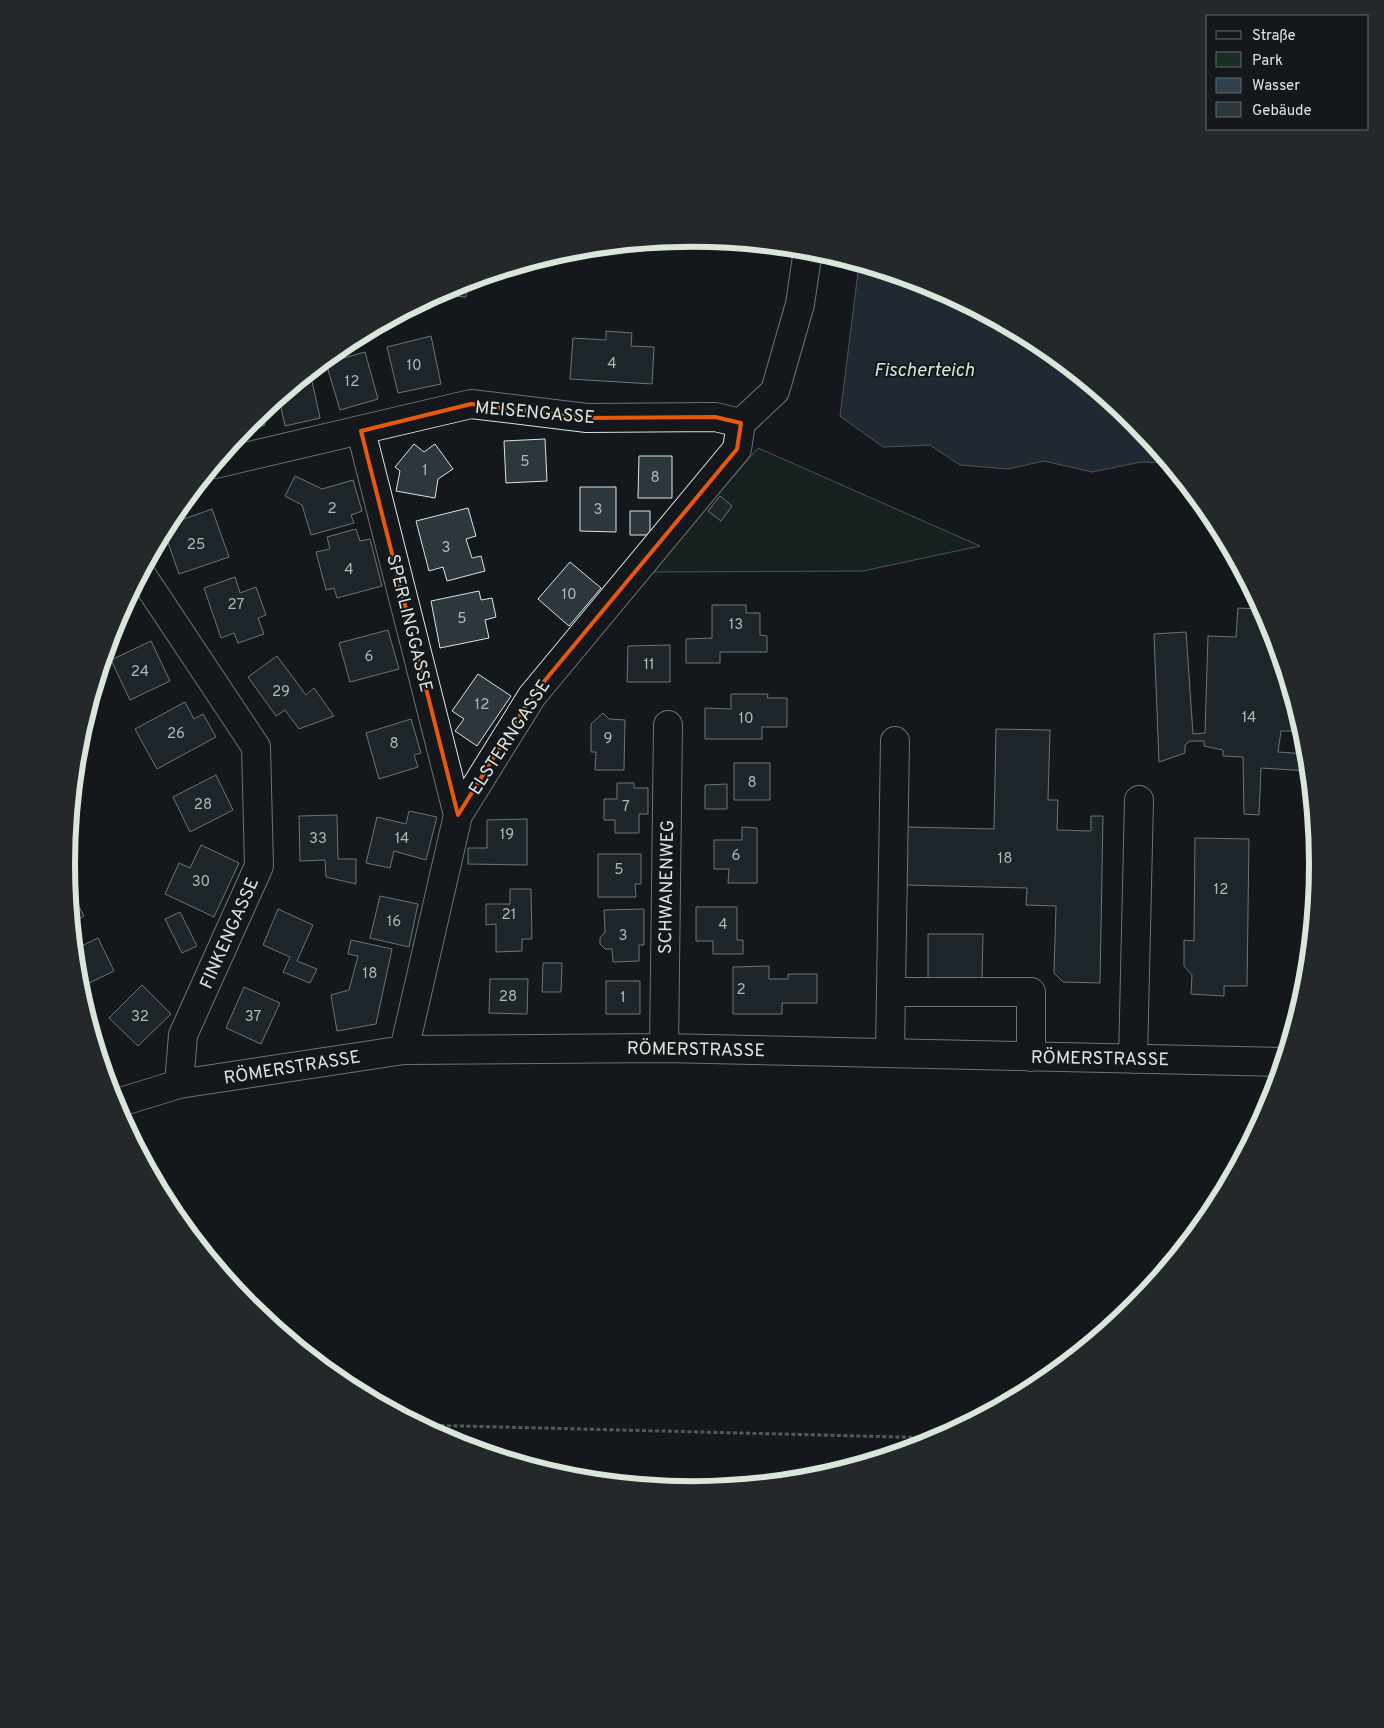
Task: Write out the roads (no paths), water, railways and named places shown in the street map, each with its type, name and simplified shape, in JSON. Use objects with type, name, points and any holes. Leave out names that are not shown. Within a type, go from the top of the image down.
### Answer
[{"type":"street","points":[[741,423],[775,391],[800,304],[807,258]]},
{"type":"street","name":"MEISENGASSE","points":[[224,462],[472,404],[586,418],[715,416],[741,423]]},
{"type":"street","name":"ELSTERNGASSE","points":[[404,1050],[458,815],[532,696],[737,449],[741,423]]},
{"type":"street","name":"SPERLINGGASSE","points":[[361,431],[458,815]]},
{"type":"street","name":"FINKENGASSE","points":[[145,580],[256,748],[259,866],[183,1035],[179,1084]]},
{"type":"street","name":"SCHWANENWEG","points":[[664,1048],[668,726]]},
{"type":"street","points":[[890,1053],[895,741]]},
{"type":"street","points":[[1133,1059],[1139,800]]},
{"type":"street","points":[[891,992],[1031,992],[1031,1056]]},
{"type":"street","name":"RÖMERSTRASSE","points":[[123,1101],[179,1084],[404,1050],[664,1048],[1276,1062]]},
{"type":"water","name":"Fischerteich","points":[[858,270],[928,294],[1001,330],[1035,351],[1099,400],[1161,463],[1141,462],[1092,472],[1044,461],[1008,469],[960,465],[930,445],[883,447],[840,416]]}]
